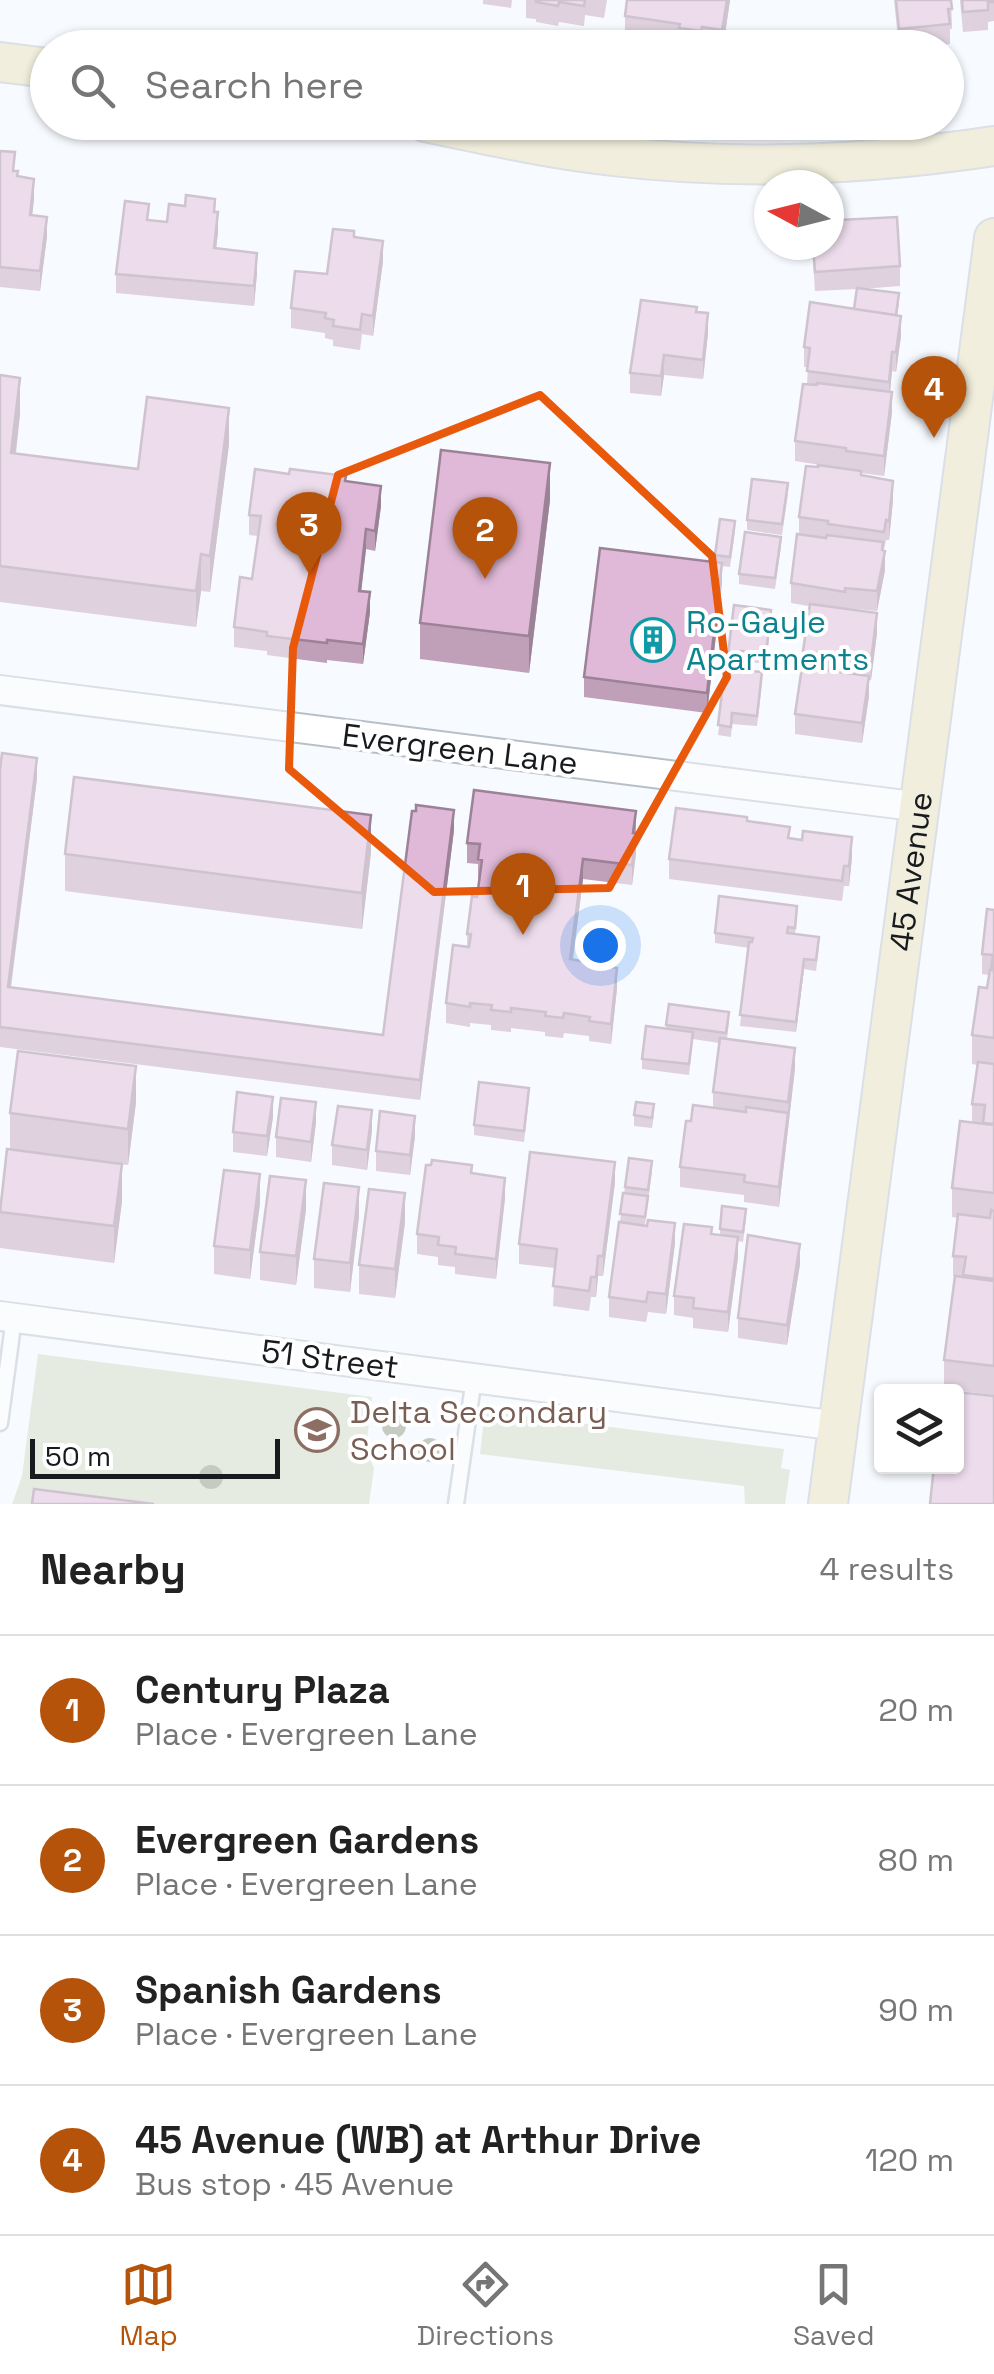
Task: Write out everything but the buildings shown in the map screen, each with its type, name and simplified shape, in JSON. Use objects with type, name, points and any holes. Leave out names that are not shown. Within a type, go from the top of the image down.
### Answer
[{"type":"street","points":[[0,62],[30,66]]},
{"type":"street","points":[[518,140],[575,151],[736,164],[896,159],[994,146]]},
{"type":"street","name":"45 Avenue","points":[[828,1504],[994,238]]},
{"type":"street","name":"Evergreen Lane","points":[[0,690],[921,808]]},
{"type":"street","name":"51 Street","points":[[7,1317],[838,1426]]},
{"type":"lane","points":[[0,1424],[7,1317]]},
{"type":"lane","points":[[456,1504],[474,1378]]},
{"type":"highlighted area","points":[[540,395],[712,556],[727,677],[609,888],[434,892],[289,769],[293,648],[338,475]]},
{"type":"green space","points":[[38,1354],[372,1397],[366,1448],[374,1468],[369,1504],[12,1504],[22,1476]]},
{"type":"green space","points":[[485,1411],[784,1449],[781,1468],[790,1470],[785,1504],[745,1504],[744,1486],[480,1454]]},
{"type":"place","name":"45 Avenue (WB) at Arthur Drive","points":[[934,438]]},
{"type":"place","name":"Spanish Gardens","points":[[309,574]]},
{"type":"place","name":"Evergreen Gardens","points":[[485,579]]},
{"type":"place","name":"Ro-Gayle Apartments","points":[[653,640]]},
{"type":"place","name":"Century Plaza","points":[[523,935]]},
{"type":"place","name":"Delta Secondary School","points":[[317,1430]]}]
